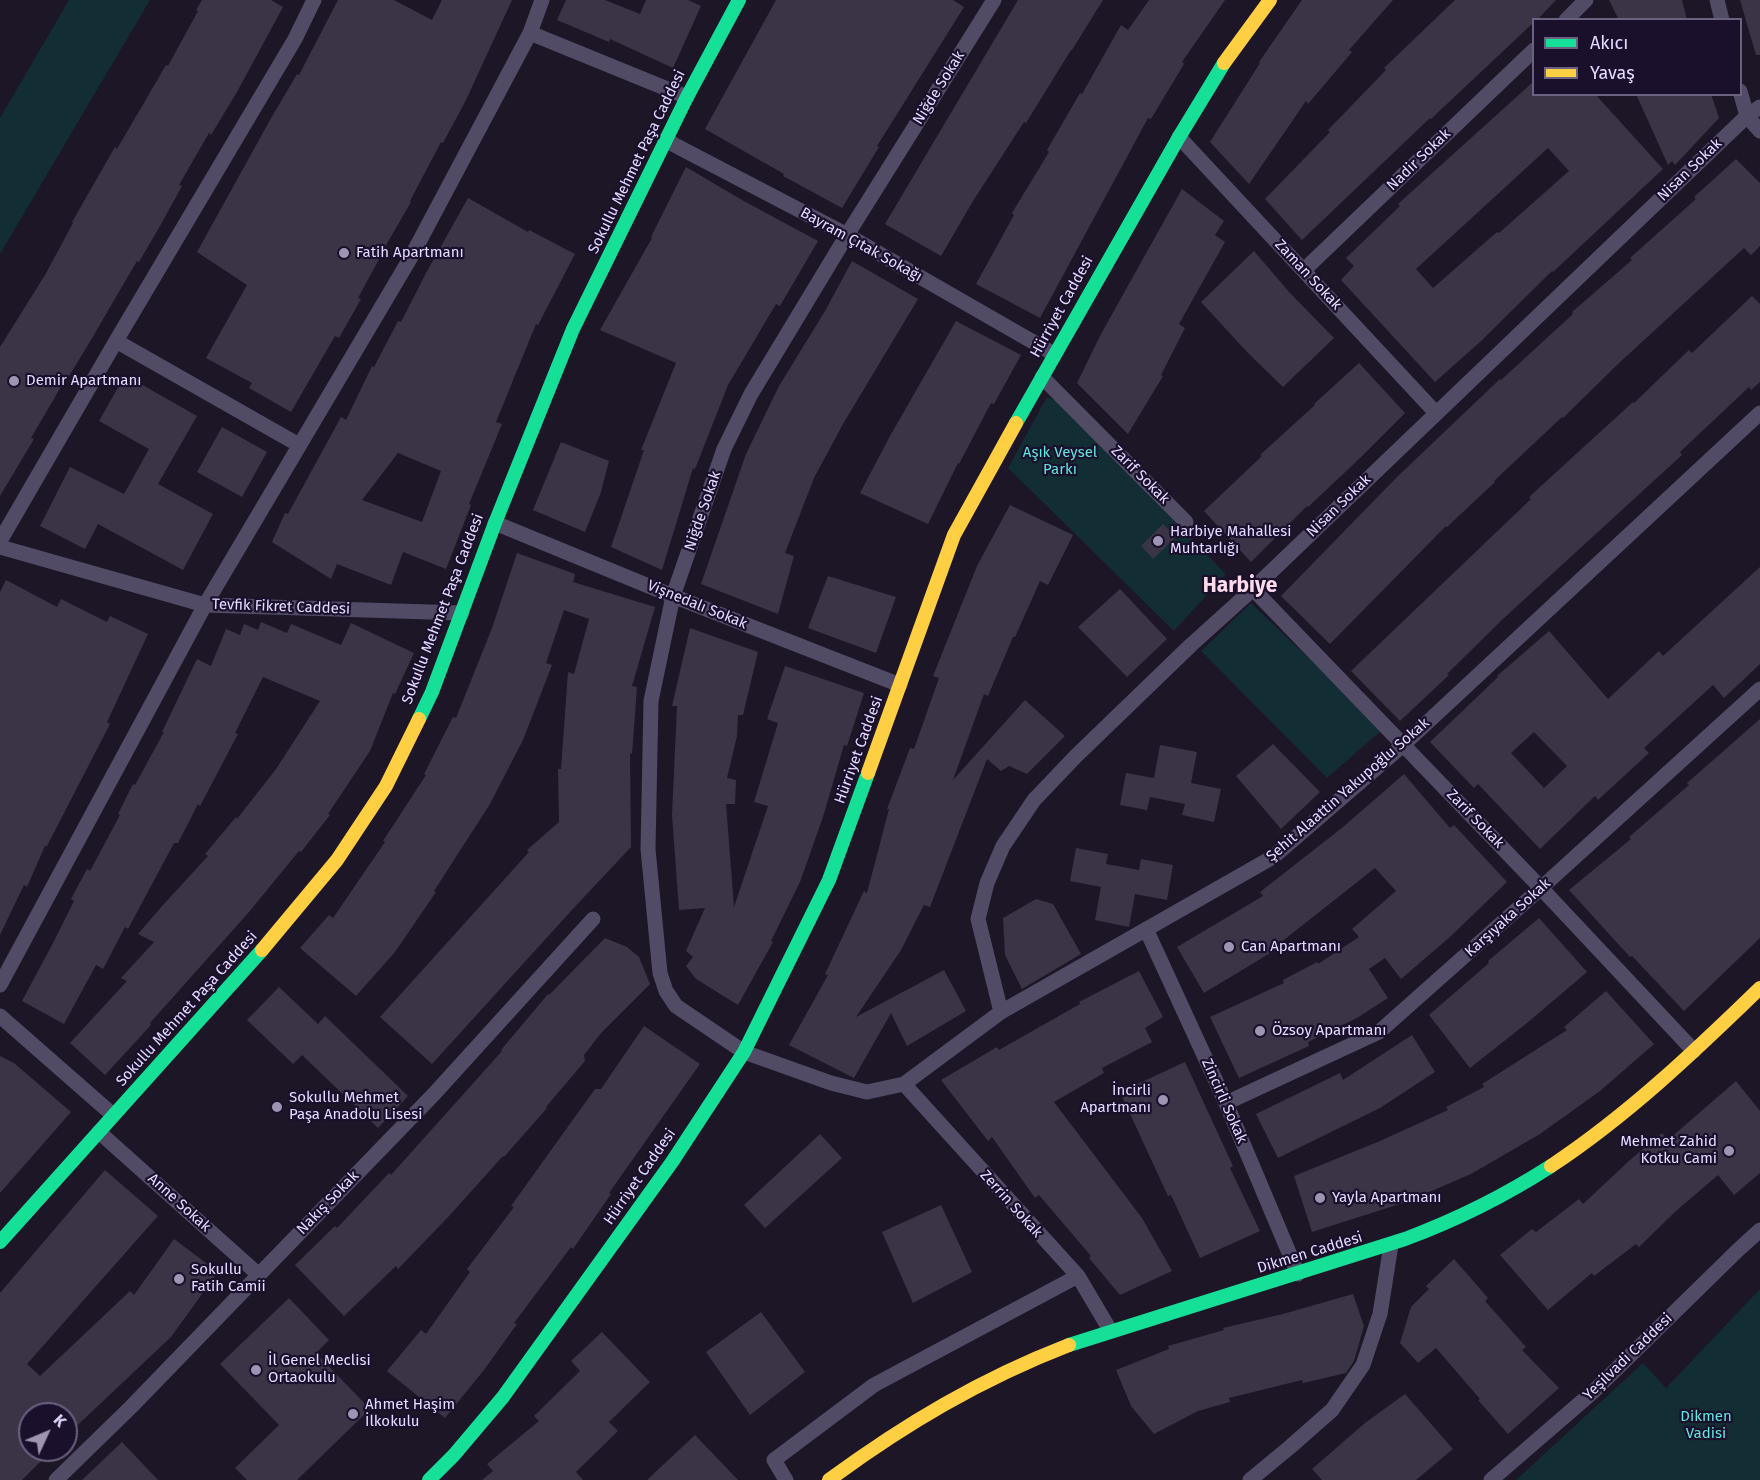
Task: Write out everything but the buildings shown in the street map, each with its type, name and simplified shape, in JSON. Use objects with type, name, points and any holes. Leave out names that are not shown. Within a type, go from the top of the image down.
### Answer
[{"type":"main road","name":"Sokullu Mehmet Paşa Caddesi","points":[[0,1242],[264,948],[337,860],[386,786],[432,692],[495,523],[573,329],[665,140],[739,0]]},
{"type":"main road","name":"Hürriyet Caddesi","points":[[429,1480],[454,1455],[503,1397],[672,1162],[744,1052],[829,880],[954,535],[1054,354],[1179,137],[1226,59],[1270,0]]},
{"type":"main road","name":"Dikmen Caddesi","points":[[830,1480],[898,1430],[980,1383],[1027,1360],[1110,1330],[1392,1245],[1453,1220],[1544,1171],[1631,1107],[1694,1051],[1760,987]]},
{"type":"street","points":[[0,985],[205,605],[411,257],[530,33],[542,0]]},
{"type":"street","name":"Niğde Sokak","points":[[744,1052],[676,1006],[666,991],[660,973],[648,849],[651,701],[673,596],[724,449],[751,394],[994,0]]},
{"type":"street","points":[[1568,18],[1586,0]]},
{"type":"street","points":[[1717,0],[1722,18]]},
{"type":"street","points":[[0,541],[296,39],[308,2]]},
{"type":"street","points":[[530,33],[687,97]]},
{"type":"street","name":"Nadir Sokak","points":[[1304,270],[1532,52]]},
{"type":"street","points":[[1741,96],[1747,116],[1760,131]]},
{"type":"street","name":"Nisan Sokak","points":[[1001,1012],[978,919],[987,883],[1003,846],[1034,800],[1076,756],[1191,645],[1253,589],[1747,116],[1760,107]]},
{"type":"street","name":"Zaman Sokak","points":[[1179,137],[1436,412]]},
{"type":"street","name":"Bayram Çıtak Sokağı","points":[[665,140],[847,235],[1054,354]]},
{"type":"street","points":[[117,341],[299,445]]},
{"type":"street","name":"Zarif Sokak","points":[[1042,377],[1186,522]]},
{"type":"street","name":"Şehit Alaattin Yakupoğlu Sokak","points":[[744,1052],[831,1083],[867,1092],[904,1084],[1001,1012],[1274,857],[1403,745],[1760,413]]},
{"type":"street","name":"Vişnedalı Sokak","points":[[495,523],[900,685]]},
{"type":"street","name":"Tevfik Fikret Caddesi","points":[[0,547],[205,605],[462,613]]},
{"type":"street","name":"Zarif Sokak","points":[[1253,589],[1541,888],[1694,1051]]},
{"type":"street","name":"Karşıyaka Sokak","points":[[1226,1103],[1379,1032],[1760,689]]},
{"type":"street","name":"Nakış Sokak","points":[[56,1480],[131,1407],[434,1094],[593,919]]},
{"type":"street","name":"Zincirli Sokak","points":[[1146,929],[1226,1103],[1298,1274]]},
{"type":"street","points":[[0,1016],[114,1115]]},
{"type":"street","name":"Zerrin Sokak","points":[[904,1084],[1078,1276],[1110,1330]]},
{"type":"street","name":"Anne Sokak","points":[[99,1132],[259,1275]]},
{"type":"street","name":"Yeşilvadi Caddesi","points":[[1491,1480],[1594,1390],[1760,1230]]},
{"type":"street","points":[[1250,1480],[1332,1410],[1363,1365],[1380,1314],[1392,1245]]},
{"type":"street","points":[[786,1480],[774,1460],[874,1384],[1078,1276]]},
{"type":"green space","points":[[69,0],[150,0],[0,254],[0,118]]},
{"type":"green space","name":"Aşık Veysel Parkı","points":[[1047,397],[1057,401],[1226,574],[1174,631],[1008,468]]},
{"type":"green space","points":[[1251,603],[1383,729],[1327,778],[1201,651]]},
{"type":"green space","name":"Dikmen Vadisi","points":[[1760,1289],[1760,1480],[1516,1480],[1643,1363],[1666,1388]]},
{"type":"traffic: fast","points":[[419,719],[432,692],[495,523],[573,329],[687,97],[739,0]]},
{"type":"traffic: fast","points":[[1016,423],[1179,137],[1224,63]]},
{"type":"traffic: fast","points":[[429,1480],[454,1455],[503,1397],[672,1162],[744,1052],[829,880],[868,773]]},
{"type":"traffic: fast","points":[[0,1242],[262,950]]},
{"type":"traffic: fast","points":[[1069,1345],[1405,1239],[1480,1206],[1551,1166]]},
{"type":"traffic: slow","points":[[1224,63],[1270,0]]},
{"type":"traffic: slow","points":[[868,773],[954,535],[1016,423]]},
{"type":"traffic: slow","points":[[262,950],[337,860],[386,786],[419,719]]},
{"type":"traffic: slow","points":[[1551,1166],[1634,1104],[1760,988]]},
{"type":"traffic: slow","points":[[829,1480],[886,1440],[944,1404],[1005,1373],[1069,1345]]},
{"type":"place","name":"Fatih Apartmanı","points":[[344,253]]},
{"type":"place","name":"Demir Apartmanı","points":[[14,381]]},
{"type":"place","name":"Harbiye Mahallesi Muhtarlığı","points":[[1158,541]]},
{"type":"place","name":"Can Apartmanı","points":[[1229,947]]},
{"type":"place","name":"Özsoy Apartmanı","points":[[1260,1031]]},
{"type":"place","name":"İncirli Apartmanı","points":[[1163,1100]]},
{"type":"place","name":"Sokullu Mehmet Paşa Anadolu Lisesi","points":[[277,1107]]},
{"type":"place","name":"Mehmet Zahid Kotku Cami","points":[[1729,1151]]},
{"type":"place","name":"Yayla Apartmanı","points":[[1320,1198]]},
{"type":"place","name":"Sokullu Fatih Camii","points":[[179,1279]]},
{"type":"place","name":"İl Genel Meclisi Ortaokulu","points":[[256,1370]]},
{"type":"place","name":"Ahmet Haşim İlkokulu","points":[[353,1414]]},
{"type":"district","name":"Harbiye","points":[[1240,586]]}]
